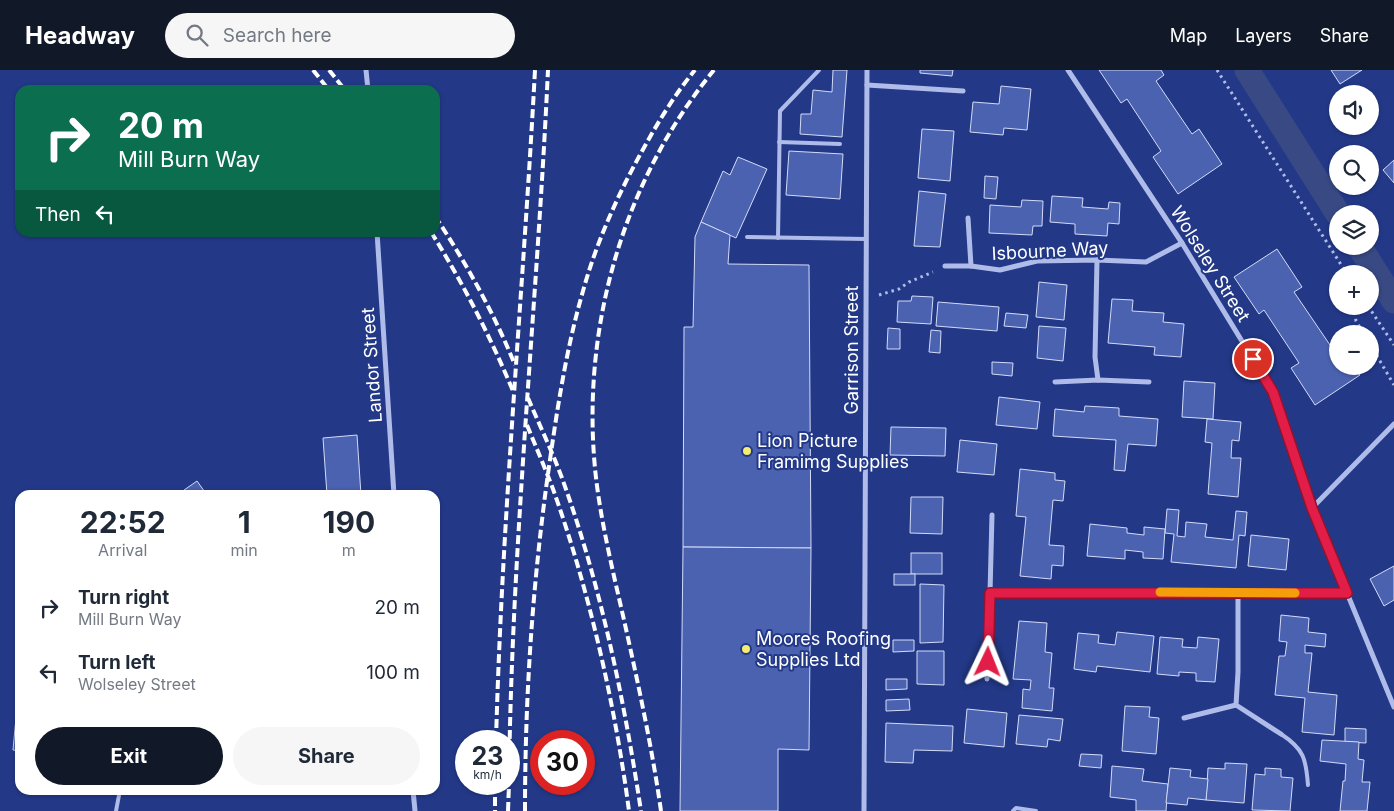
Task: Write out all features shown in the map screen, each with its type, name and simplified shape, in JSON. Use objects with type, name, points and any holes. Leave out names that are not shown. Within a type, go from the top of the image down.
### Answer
[{"type":"street","points":[[366,70],[368,85]]},
{"type":"street","name":"Garrison Street","points":[[864,811],[867,70]]},
{"type":"street","name":"Wolseley Street","points":[[1068,70],[1182,243],[1273,392],[1312,508],[1394,707]]},
{"type":"street","points":[[867,85],[964,91]]},
{"type":"street","points":[[968,218],[971,266]]},
{"type":"street","name":"Landor Street","points":[[377,237],[394,490]]},
{"type":"street","name":"Isbourne Way","points":[[945,266],[971,266],[1000,270],[1037,261],[1097,260],[1146,262],[1182,243]]},
{"type":"street","points":[[1097,260],[1095,357],[1098,380]]},
{"type":"street","points":[[1055,382],[1098,380],[1149,382]]},
{"type":"street","points":[[1312,508],[1394,424]]},
{"type":"street","points":[[987,679],[992,515]]},
{"type":"street","points":[[1236,705],[1238,592]]},
{"type":"street","points":[[990,593],[1347,593]]},
{"type":"street","points":[[1184,718],[1236,705],[1281,734]]},
{"type":"street","points":[[413,795],[414,811]]},
{"type":"lane","points":[[778,238],[780,111],[819,70]]},
{"type":"lane","points":[[780,142],[840,144]]},
{"type":"lane","points":[[747,237],[866,239]]},
{"type":"lane","points":[[1281,734],[1296,745],[1302,753],[1307,767],[1308,785]]},
{"type":"lane","points":[[116,811],[119,795]]},
{"type":"lane","points":[[1013,811],[1016,808],[1036,811]]},
{"type":"path","points":[[1217,70],[1341,265]]},
{"type":"path","points":[[866,295],[884,294],[899,289],[909,282],[945,266]]},
{"type":"path","points":[[1374,315],[1394,345]]},
{"type":"path","points":[[1379,359],[1394,385]]},
{"type":"building","points":[[833,70],[847,70],[842,137],[800,134],[801,114],[811,114],[813,90],[832,92]]},
{"type":"building","points":[[920,70],[953,70],[952,76],[920,73]]},
{"type":"building","points":[[1099,70],[1161,70],[1164,75],[1156,81],[1192,134],[1199,129],[1222,164],[1178,194],[1153,157],[1161,151],[1127,99],[1121,103]]},
{"type":"building","points":[[1331,70],[1362,70],[1340,84]]},
{"type":"building","points":[[1001,86],[1031,89],[1027,130],[1004,128],[1003,135],[970,132],[973,102],[999,104]]},
{"type":"building","points":[[922,129],[954,131],[950,181],[918,178]]},
{"type":"building","points":[[789,151],[843,154],[840,199],[786,195]]},
{"type":"building","points":[[738,157],[767,169],[736,238],[701,222],[723,171],[730,175]]},
{"type":"building","points":[[1394,160],[1394,183],[1383,170]]},
{"type":"building","points":[[985,176],[998,177],[996,199],[984,198]]},
{"type":"building","points":[[919,191],[946,194],[940,247],[914,246]]},
{"type":"building","points":[[1052,196],[1083,198],[1082,207],[1108,209],[1109,202],[1120,203],[1119,224],[1108,223],[1107,236],[1075,234],[1075,224],[1050,222]]},
{"type":"building","points":[[1022,200],[1043,201],[1042,226],[1033,226],[1032,235],[989,233],[990,205],[1021,207]]},
{"type":"building","name":"Lion Picture Framimg Supplies","points":[[701,222],[730,235],[728,264],[809,265],[811,548],[683,547],[684,327],[693,327],[695,237]]},
{"type":"building","points":[[1277,249],[1302,287],[1294,292],[1329,344],[1329,375],[1360,375],[1315,405],[1291,368],[1299,363],[1264,310],[1259,314],[1234,277]]},
{"type":"building","points":[[1039,282],[1067,285],[1064,320],[1036,317]]},
{"type":"building","points":[[912,296],[933,297],[931,324],[897,322],[898,301],[911,301]]},
{"type":"building","points":[[1112,299],[1133,300],[1132,311],[1164,313],[1163,322],[1184,324],[1181,357],[1154,355],[1155,347],[1108,343]]},
{"type":"building","points":[[938,302],[999,307],[997,331],[936,326]]},
{"type":"building","points":[[1006,313],[1028,315],[1026,328],[1004,326]]},
{"type":"building","points":[[1039,326],[1066,328],[1063,361],[1037,358]]},
{"type":"building","points":[[888,328],[900,329],[900,349],[887,349]]},
{"type":"building","points":[[931,330],[941,331],[940,353],[929,352]]},
{"type":"building","points":[[992,362],[1013,363],[1012,376],[992,374]]},
{"type":"building","points":[[1184,381],[1215,383],[1213,419],[1182,417]]},
{"type":"building","points":[[999,397],[1040,402],[1037,429],[996,425]]},
{"type":"building","points":[[1085,406],[1119,408],[1119,416],[1158,419],[1156,446],[1128,444],[1125,471],[1114,470],[1116,440],[1053,436],[1055,409],[1084,412]]},
{"type":"building","points":[[1207,419],[1241,422],[1239,441],[1232,440],[1231,458],[1241,458],[1238,497],[1208,494],[1212,443],[1205,442]]},
{"type":"building","points":[[891,427],[946,428],[945,456],[890,455]]},
{"type":"building","points":[[357,435],[361,490],[327,490],[323,438]]},
{"type":"building","points":[[960,440],[997,444],[994,475],[957,472]]},
{"type":"building","points":[[1020,469],[1055,473],[1055,480],[1065,481],[1063,501],[1053,500],[1049,545],[1064,546],[1063,566],[1052,565],[1051,579],[1020,576],[1026,517],[1016,516]]},
{"type":"building","points":[[197,481],[203,490],[184,490]]},
{"type":"building","points":[[911,497],[943,497],[942,534],[910,533]]},
{"type":"building","points":[[1167,509],[1179,510],[1177,536],[1185,537],[1186,522],[1207,524],[1205,537],[1233,540],[1236,511],[1247,512],[1245,536],[1239,535],[1236,568],[1171,562],[1174,534],[1165,533]]},
{"type":"building","points":[[1090,524],[1127,528],[1127,533],[1144,535],[1144,527],[1165,529],[1163,559],[1143,558],[1143,552],[1125,550],[1125,559],[1087,556]]},
{"type":"building","points":[[1251,535],[1289,539],[1286,570],[1248,566]]},
{"type":"building","name":"Moores Roofing Supplies Ltd","points":[[683,547],[811,548],[809,750],[778,749],[778,811],[680,811]]},
{"type":"building","points":[[911,553],[942,553],[942,574],[911,574]]},
{"type":"building","points":[[1394,566],[1394,600],[1384,606],[1370,579]]},
{"type":"building","points":[[894,574],[915,574],[915,585],[894,585]]},
{"type":"building","points":[[920,584],[944,585],[943,642],[920,643]]},
{"type":"building","points":[[1281,615],[1309,618],[1308,632],[1326,634],[1325,647],[1305,645],[1305,653],[1312,653],[1308,692],[1337,695],[1334,735],[1302,732],[1305,698],[1275,695],[1279,656],[1285,656],[1287,642],[1279,641]]},
{"type":"building","points":[[1019,621],[1047,623],[1045,652],[1052,653],[1049,688],[1054,688],[1052,711],[1022,708],[1023,689],[1030,690],[1031,680],[1013,679]]},
{"type":"building","points":[[1117,632],[1154,636],[1150,672],[1097,666],[1096,672],[1074,669],[1078,633],[1099,635],[1098,643],[1115,645]]},
{"type":"building","points":[[1160,637],[1183,639],[1182,647],[1197,648],[1198,637],[1219,639],[1215,682],[1196,681],[1196,673],[1179,672],[1179,676],[1157,674]]},
{"type":"building","points":[[893,640],[914,640],[914,651],[893,652]]},
{"type":"building","points":[[917,651],[944,651],[944,685],[917,684]]},
{"type":"building","points":[[886,679],[907,679],[907,689],[886,690]]},
{"type":"building","points":[[909,699],[910,710],[886,711],[886,700]]},
{"type":"building","points":[[1125,706],[1150,707],[1149,717],[1159,718],[1156,754],[1122,751]]},
{"type":"building","points":[[967,709],[1007,713],[1004,747],[964,743]]},
{"type":"building","points":[[1019,715],[1063,719],[1060,741],[1048,739],[1047,747],[1016,744]]},
{"type":"building","points":[[886,723],[953,726],[952,751],[914,750],[913,763],[885,762]]},
{"type":"building","points":[[15,728],[15,750],[13,750]]},
{"type":"building","points":[[1345,728],[1366,729],[1366,743],[1345,742]]},
{"type":"building","points":[[1322,740],[1359,742],[1358,759],[1364,760],[1362,782],[1370,782],[1367,811],[1340,811],[1346,764],[1320,761]]},
{"type":"building","points":[[1081,754],[1102,755],[1101,768],[1079,766]]},
{"type":"building","points":[[1225,763],[1247,764],[1244,803],[1206,800],[1208,768],[1225,769]]},
{"type":"building","points":[[1112,766],[1144,769],[1142,781],[1168,784],[1166,811],[1136,811],[1136,800],[1110,797]]},
{"type":"building","points":[[1170,768],[1191,770],[1190,777],[1208,779],[1206,800],[1188,798],[1187,805],[1166,803]]},
{"type":"building","points":[[1265,768],[1281,769],[1281,777],[1293,778],[1290,811],[1252,810],[1255,774],[1265,775]]},
{"type":"waterway","points":[[1247,70],[1332,205]]},
{"type":"waterway","points":[[1365,255],[1394,301]]},
{"type":"railway","points":[[313,70],[325,85]]},
{"type":"railway","points":[[329,70],[341,85]]},
{"type":"railway","points":[[496,730],[503,573],[535,70]]},
{"type":"railway","points":[[510,730],[520,512],[548,70]]},
{"type":"railway","points":[[525,811],[526,728],[533,604],[547,481],[571,338],[589,272],[602,234],[618,197],[657,125],[695,70]]},
{"type":"railway","points":[[661,811],[644,715],[599,503],[593,431],[594,375],[601,320],[613,266],[631,213],[653,162],[681,115],[714,70]]},
{"type":"railway","points":[[440,224],[479,289],[515,365]]},
{"type":"railway","points":[[434,237],[475,310],[513,391]]},
{"type":"railway","points":[[528,398],[562,478],[600,601],[619,685],[641,811]]},
{"type":"railway","points":[[527,425],[566,527],[589,607],[608,689],[629,811]]},
{"type":"railway","points":[[495,795],[495,811]]},
{"type":"railway","points":[[508,811],[509,795]]},
{"type":"slow traffic","points":[[1160,592],[1295,593]]},
{"type":"place","name":"Lion Picture Framimg Supplies","points":[[747,451]]},
{"type":"place","name":"Moores Roofing Supplies Ltd","points":[[746,649]]},
{"type":"route","points":[[988,662],[990,593],[1347,593],[1312,508],[1273,392],[1253,359]]}]
